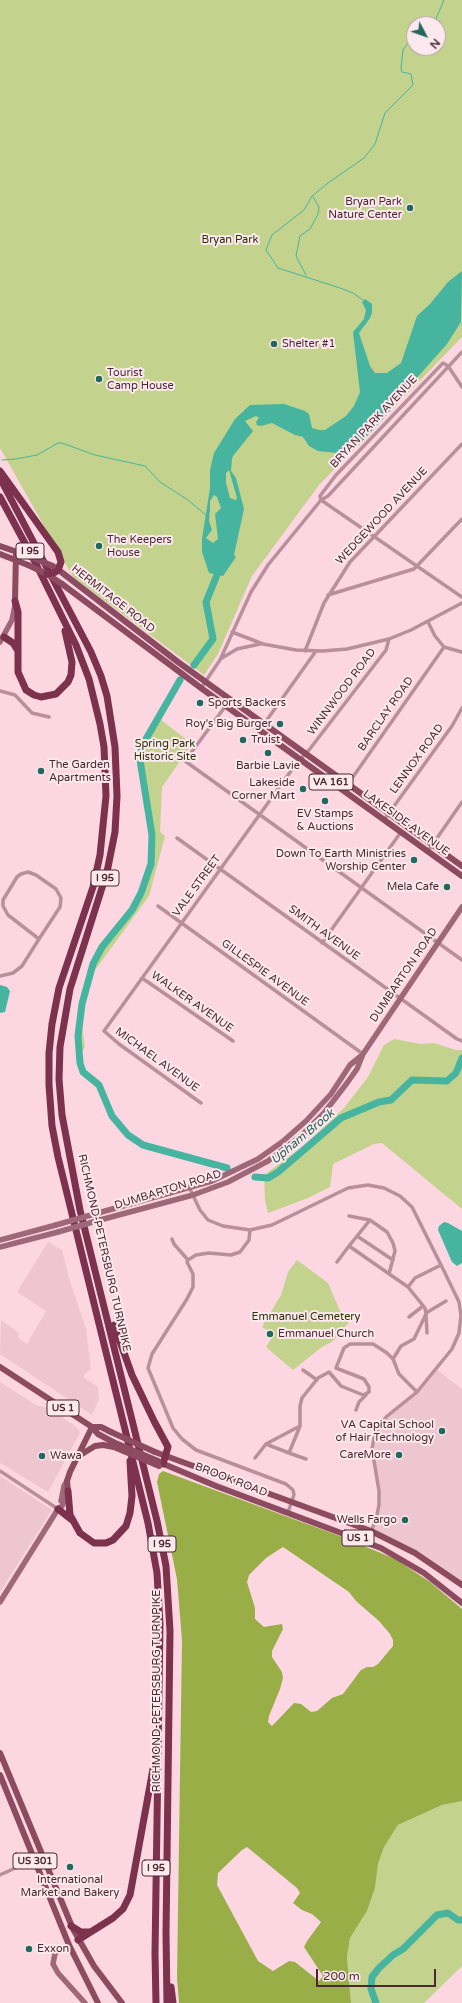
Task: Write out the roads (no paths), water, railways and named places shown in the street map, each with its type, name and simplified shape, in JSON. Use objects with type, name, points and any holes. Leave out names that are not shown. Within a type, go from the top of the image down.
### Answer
[{"type":"highway","points":[[0,471],[56,548],[62,560],[55,569],[48,574]]},
{"type":"highway","name":"RICHMOND-PETERSBURG TURNPIKE","points":[[0,478],[96,664],[107,696],[115,747],[117,796],[115,832],[107,872],[70,989],[60,1047],[59,1079],[62,1115],[80,1210],[157,1521],[168,1581],[170,1698],[166,1918]]},
{"type":"highway","name":"RICHMOND-PETERSBURG TURNPIKE","points":[[0,497],[34,560],[76,646],[89,679],[104,747],[106,796],[102,842],[96,876],[67,961],[55,1006],[49,1053],[50,1105],[58,1157],[152,1538],[158,1580],[160,1624],[159,1733]]},
{"type":"highway","points":[[15,601],[18,612],[18,672],[26,690],[41,697],[56,694],[62,690],[71,675],[72,662],[68,640],[56,607]]},
{"type":"highway","points":[[2,639],[13,643],[18,652]]},
{"type":"highway","points":[[102,1294],[132,1375],[168,1447],[167,1456],[160,1464]]},
{"type":"highway","points":[[58,1509],[72,1520],[80,1533],[94,1543],[108,1542],[122,1533],[128,1520],[132,1504],[130,1466],[131,1453]]},
{"type":"highway","points":[[68,1491],[72,1520]]},
{"type":"highway","points":[[78,1940],[118,1914],[130,1895],[151,1789],[159,1733]]},
{"type":"highway","name":"I 95","points":[[156,2003],[155,1953],[159,1733]]},
{"type":"highway","points":[[166,1918],[173,2003]]},
{"type":"highway","name":"I 95","points":[[166,1918],[167,2003]]},
{"type":"highway","points":[[71,1926],[82,1932],[94,1931]]},
{"type":"main road","name":"HERMITAGE ROAD","points":[[0,546],[23,554],[55,569],[205,682]]},
{"type":"main road","points":[[2,639],[14,614],[16,552]]},
{"type":"main road","name":"HERMITAGE ROAD","points":[[0,554],[48,574],[201,688]]},
{"type":"main road","name":"LAKESIDE AVENUE","points":[[205,682],[462,866]]},
{"type":"main road","name":"LAKESIDE AVENUE","points":[[201,688],[462,876]]},
{"type":"main road","name":"DUMBARTON ROAD","points":[[0,1247],[192,1195],[228,1182],[254,1170],[292,1144],[309,1129],[334,1101],[357,1069],[363,1054],[462,907]]},
{"type":"main road","name":"DUMBARTON ROAD","points":[[0,1240],[190,1189],[246,1166],[282,1142],[320,1106],[350,1066],[363,1054]]},
{"type":"main road","name":"BROOK ROAD","points":[[0,1367],[92,1427],[98,1434],[114,1445],[160,1464],[367,1542],[393,1554],[424,1573],[462,1603]]},
{"type":"main road","points":[[58,1509],[64,1486],[92,1427]]},
{"type":"main road","name":"BROOK ROAD","points":[[92,1427],[102,1427],[155,1452],[372,1531],[416,1553],[462,1586]]},
{"type":"main road","points":[[76,1458],[88,1449],[95,1446],[114,1445]]},
{"type":"main road","points":[[0,1602],[58,1509],[63,1504],[68,1491],[67,1481]]},
{"type":"main road","name":"US 301","points":[[0,1753],[71,1926],[98,1972],[122,2003]]},
{"type":"main road","name":"US 301","points":[[0,1777],[69,1945],[98,2003]]},
{"type":"main road","points":[[78,1940],[55,1953],[53,1964],[58,1973],[85,2003]]},
{"type":"street","name":"BRYAN PARK AVENUE","points":[[201,688],[220,660],[251,592],[268,565],[321,500],[328,496],[462,352]]},
{"type":"street","name":"BRYAN PARK AVENUE","points":[[321,500],[320,496],[336,475],[437,368],[443,363],[448,366]]},
{"type":"street","points":[[448,366],[462,387]]},
{"type":"street","name":"WEDGEWOOD AVENUE","points":[[305,651],[314,625],[328,595],[350,562],[462,444]]},
{"type":"street","points":[[321,500],[462,597]]},
{"type":"street","points":[[328,595],[410,571],[418,566],[462,519]]},
{"type":"street","points":[[232,632],[263,644],[305,651],[358,647],[389,639],[428,622],[462,603]]},
{"type":"street","points":[[428,622],[435,636],[444,647],[462,652]]},
{"type":"street","name":"WINNWOOD ROAD","points":[[306,754],[386,650],[389,639]]},
{"type":"street","points":[[220,660],[237,649],[263,644]]},
{"type":"street","name":"BARCLAY ROAD","points":[[341,789],[348,784],[444,647]]},
{"type":"street","points":[[259,731],[316,651]]},
{"type":"street","points":[[0,691],[12,693],[32,713],[49,717]]},
{"type":"street","points":[[230,700],[185,761],[462,960]]},
{"type":"street","name":"LENNOX ROAD","points":[[384,820],[452,726],[462,708]]},
{"type":"street","name":"VALE STREET","points":[[104,1031],[181,923],[300,760],[306,754]]},
{"type":"street","points":[[428,851],[462,802]]},
{"type":"street","points":[[322,943],[401,832]]},
{"type":"street","name":"SMITH AVENUE","points":[[177,838],[322,943],[457,1039],[462,1041]]},
{"type":"street","points":[[0,976],[13,973],[22,966],[39,939],[47,926],[61,904],[62,898],[58,891],[30,873],[21,874],[17,877],[15,884],[3,900],[4,909],[8,915],[39,939]]},
{"type":"street","name":"GILLESPIE AVENUE","points":[[158,906],[363,1054]]},
{"type":"street","name":"WALKER AVENUE","points":[[142,978],[233,1041]]},
{"type":"street","name":"MICHAEL AVENUE","points":[[104,1031],[118,1044],[201,1102]]},
{"type":"street","points":[[190,1189],[202,1214],[211,1222],[238,1229],[250,1230],[272,1225],[348,1188],[363,1185],[380,1186],[400,1196],[412,1207],[459,1302],[461,1315],[460,1328],[452,1348],[417,1392],[386,1418],[380,1425],[373,1438],[372,1455],[379,1498],[376,1519],[367,1542]]},
{"type":"street","points":[[349,1216],[370,1220],[387,1232],[395,1251],[389,1274]]},
{"type":"street","points":[[337,1262],[370,1220]]},
{"type":"street","points":[[188,1260],[196,1255],[205,1253],[231,1255],[240,1252],[249,1240],[250,1230]]},
{"type":"street","points":[[357,1236],[393,1260]]},
{"type":"street","points":[[172,1239],[174,1244],[188,1260],[187,1262],[193,1274],[192,1287],[187,1299],[149,1360],[148,1368],[150,1376],[173,1428],[182,1439],[196,1450],[286,1484],[293,1490],[294,1495],[288,1512]]},
{"type":"street","points":[[350,1246],[408,1287],[423,1306],[426,1313],[427,1333]]},
{"type":"street","points":[[408,1287],[416,1278],[441,1265]]},
{"type":"street","points":[[393,1359],[401,1346],[414,1339],[426,1313],[446,1301]]},
{"type":"street","points":[[409,1318],[423,1306]]},
{"type":"street","points":[[290,1453],[300,1426],[300,1406],[302,1398],[317,1380],[336,1368],[344,1348],[350,1344],[373,1344],[393,1359],[399,1374],[417,1392]]},
{"type":"street","points":[[336,1368],[364,1379],[370,1390],[359,1402],[356,1410]]},
{"type":"street","points":[[303,1370],[317,1380]]},
{"type":"street","points":[[329,1372],[341,1386],[363,1395],[366,1394]]},
{"type":"street","points":[[255,1458],[266,1444],[300,1426]]},
{"type":"street","points":[[266,1444],[306,1460]]},
{"type":"street","points":[[0,1471],[58,1509]]},
{"type":"street","points":[[0,1777],[9,1774]]},
{"type":"street","points":[[0,1875],[35,1861],[42,1856]]},
{"type":"waterway","points":[[437,16],[444,0]]},
{"type":"waterway","points":[[363,300],[353,293],[340,288],[278,268],[266,250],[272,235],[304,210],[312,196],[364,158],[375,144],[385,113],[413,85],[411,74],[402,72],[401,68],[403,50],[406,46]]},
{"type":"waterway","points":[[306,275],[296,256],[300,236],[310,229],[318,214],[319,207],[313,197]]},
{"type":"waterway","points":[[2,460],[37,455],[58,443],[62,443],[95,455],[145,466],[160,482],[188,500],[206,515]]},
{"type":"waterway","name":"Upham Brook","points":[[194,665],[213,639],[206,602],[217,575]]},
{"type":"waterway","name":"Upham Brook","points":[[180,680],[142,746],[140,760],[152,835],[151,864],[141,893],[132,910],[102,947],[93,964],[82,1004],[78,1036],[80,1063],[83,1072],[99,1085],[112,1116],[128,1135],[143,1145],[227,1168]]},
{"type":"waterway","name":"Upham Brook","points":[[255,1177],[268,1178],[278,1172],[341,1118],[379,1102],[391,1100],[412,1080],[447,1081],[456,1073],[462,1058]]},
{"type":"waterway","name":"Upham Brook","points":[[376,2003],[371,1989],[372,1977],[379,1968],[393,1955],[403,1949],[437,1915],[448,1913],[458,1920],[462,1920]]},
{"type":"place","name":"Bryan Park Nature Center","points":[[410,208]]},
{"type":"place","name":"Shelter #1","points":[[274,344]]},
{"type":"place","name":"Tourist Camp House","points":[[99,379]]},
{"type":"place","name":"The Keepers House","points":[[99,546]]},
{"type":"place","name":"Sports Backers","points":[[200,703]]},
{"type":"place","name":"Roy's Big Burger","points":[[280,724]]},
{"type":"place","name":"Truist","points":[[243,740]]},
{"type":"place","name":"Barbie Lavie","points":[[268,753]]},
{"type":"place","name":"The Garden Apartments","points":[[41,771]]},
{"type":"place","name":"Lakeside Corner Mart","points":[[303,789]]},
{"type":"place","name":"EV Stamps & Auctions","points":[[325,801]]},
{"type":"place","name":"Down To Earth Ministries Worship Center","points":[[414,860]]},
{"type":"place","name":"Mela Cafe","points":[[447,887]]},
{"type":"place","name":"Emmanuel Church","points":[[270,1334]]},
{"type":"place","name":"VA Capital School of Hair Technology","points":[[442,1431]]},
{"type":"place","name":"CareMore","points":[[399,1455]]},
{"type":"place","name":"Wawa","points":[[42,1456]]},
{"type":"place","name":"Wells Fargo","points":[[405,1520]]},
{"type":"place","name":"International Market and Bakery","points":[[70,1867]]},
{"type":"place","name":"Exxon","points":[[29,1949]]},
{"type":"park label","name":"Bryan Park","points":[[230,240]]},
{"type":"park label","name":"Spring Park Historic Site","points":[[165,750]]},
{"type":"park label","name":"Emmanuel Cemetery","points":[[306,1317]]}]
